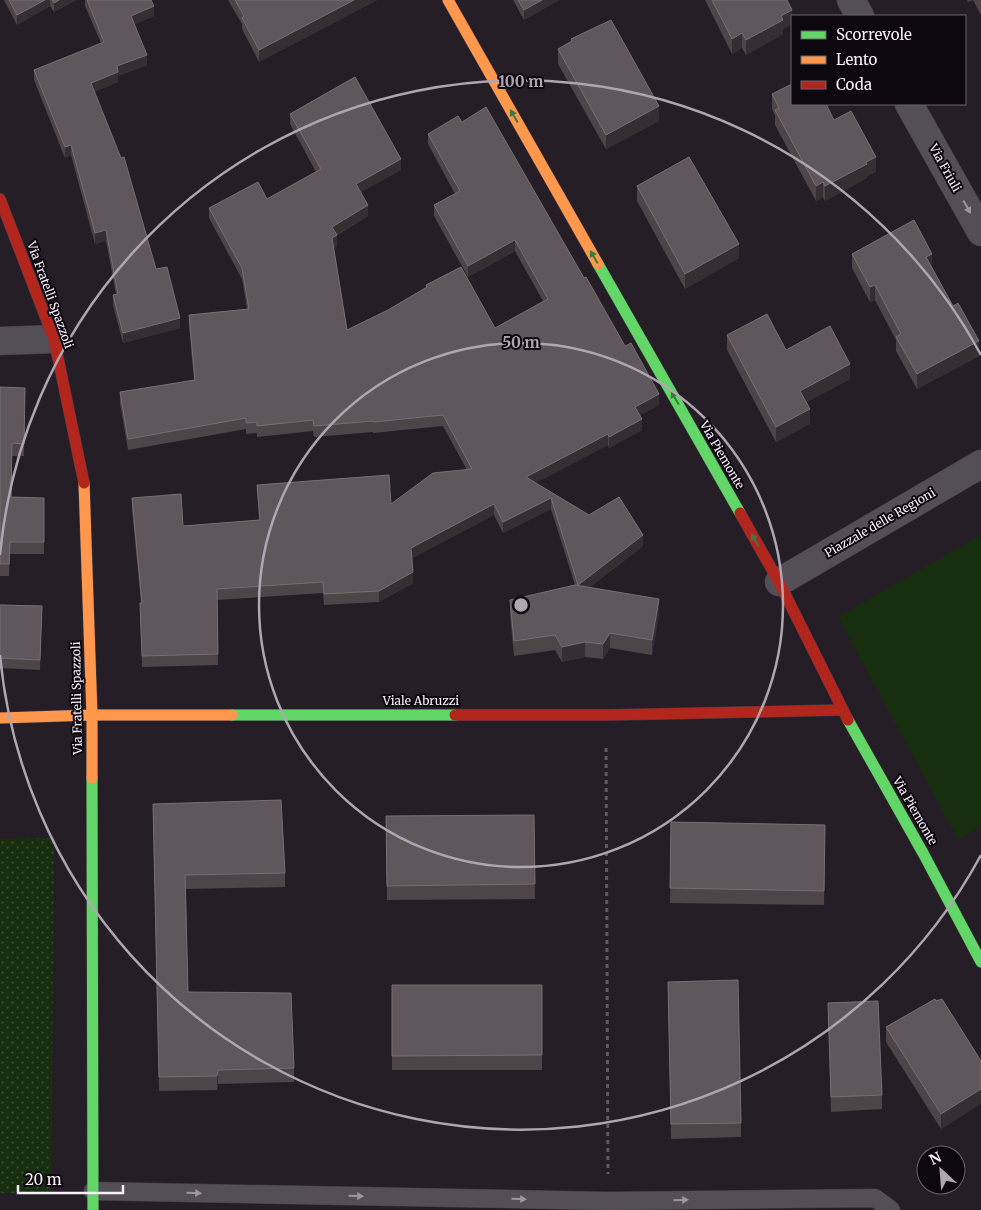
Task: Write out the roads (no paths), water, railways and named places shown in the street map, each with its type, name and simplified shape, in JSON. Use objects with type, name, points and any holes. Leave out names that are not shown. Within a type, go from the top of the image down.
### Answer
[{"type":"street","name":"Via Piemonte","points":[[448,0],[779,582],[842,710],[972,935],[981,962]]},
{"type":"street","points":[[851,0],[859,15]]},
{"type":"street","name":"Via Friuli","points":[[910,105],[981,232]]},
{"type":"street","name":"Via Fratelli Spazzoli","points":[[0,199],[54,339],[84,480],[92,715],[93,1210]]},
{"type":"street","points":[[0,341],[54,339]]},
{"type":"street","name":"Piazzale delle Regioni","points":[[779,582],[981,464]]},
{"type":"street","name":"Viale Abruzzi","points":[[0,718],[92,715],[606,715],[842,710]]},
{"type":"lane","points":[[93,1191],[608,1201],[875,1198],[891,1210]]}]
